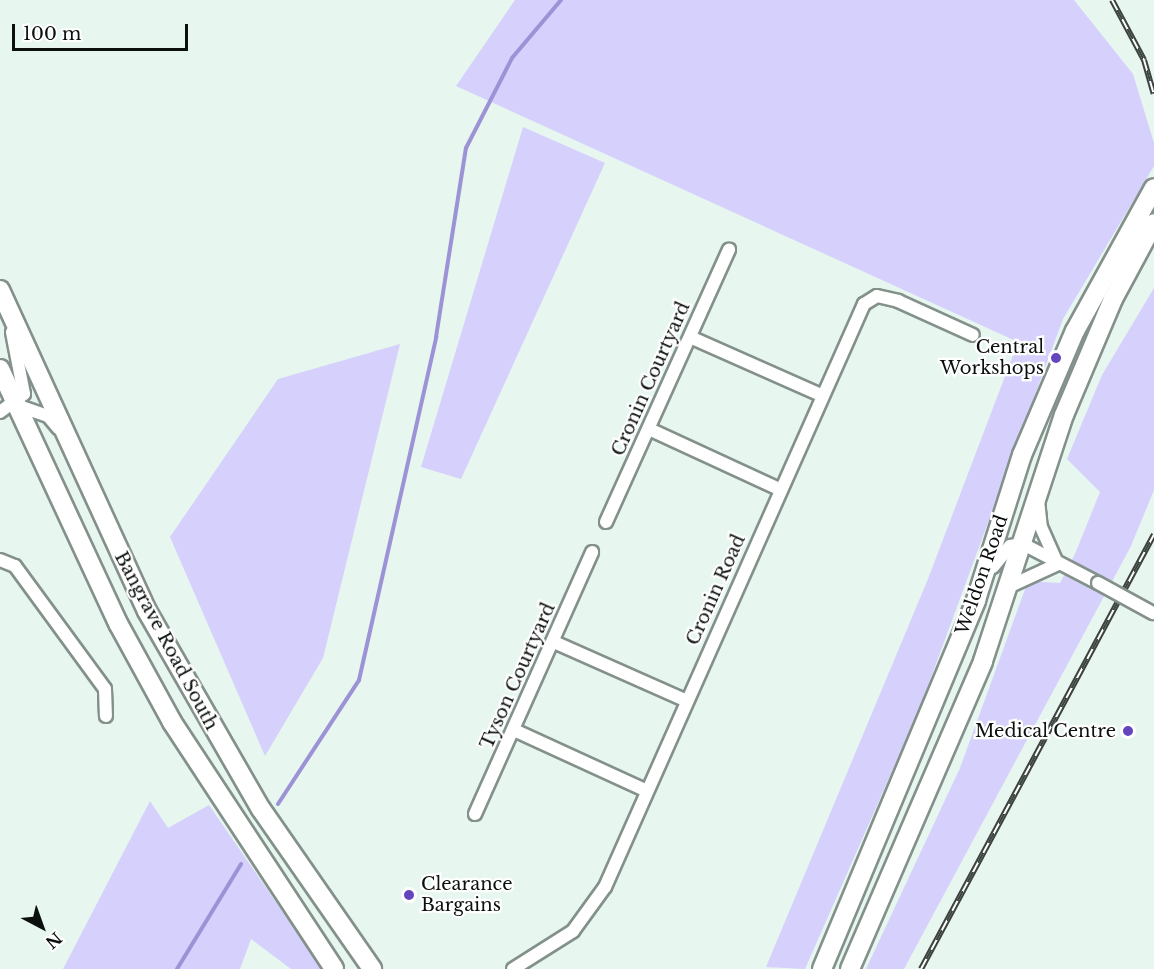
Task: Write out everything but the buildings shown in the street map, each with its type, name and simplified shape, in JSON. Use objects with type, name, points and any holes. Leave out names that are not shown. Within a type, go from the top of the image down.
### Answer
[{"type":"highway","name":"Weldon Road","points":[[822,969],[976,600],[1022,455],[1075,331],[1154,188]]},
{"type":"highway","name":"Weldon Road","points":[[850,969],[941,765],[1023,544],[1064,416],[1113,299],[1154,223]]},
{"type":"highway","name":"Bangrave Road South","points":[[1,293],[147,611],[201,710],[261,809],[372,969]]},
{"type":"highway","name":"Bangrave Road South","points":[[0,369],[8,408],[119,625],[172,722],[334,969]]},
{"type":"street","name":"Cronin Courtyard","points":[[606,522],[729,250]]},
{"type":"street","points":[[1,293],[25,377],[24,394],[8,408]]},
{"type":"street","name":"Cronin Road","points":[[513,969],[573,931],[605,887],[645,789],[864,304],[877,296],[973,335]]},
{"type":"street","points":[[690,337],[823,396]]},
{"type":"street","points":[[8,408],[48,416],[64,434]]},
{"type":"street","points":[[649,429],[781,490]]},
{"type":"street","points":[[1038,499],[1046,544],[1058,564]]},
{"type":"street","points":[[976,600],[1000,554],[1023,544],[1153,613]]},
{"type":"street","name":"Tyson Courtyard","points":[[475,814],[554,642],[592,552]]},
{"type":"street","points":[[0,560],[15,566],[105,689],[106,716]]},
{"type":"street","points":[[1008,586],[1058,564]]},
{"type":"street","points":[[554,642],[685,700]]},
{"type":"street","points":[[514,730],[645,789]]},
{"type":"shaded area","points":[[515,0],[1074,0],[1133,74],[1154,143],[1154,166],[1063,319],[919,710],[805,969],[766,967],[928,579],[1018,342],[456,86]]},
{"type":"shaded area","points":[[523,127],[605,163],[461,479],[421,467]]},
{"type":"shaded area","points":[[1154,288],[1154,490],[1131,546],[904,969],[866,969],[960,768],[1028,581],[1060,583],[1075,554],[1100,492],[1067,459],[1102,375]]},
{"type":"shaded area","points":[[400,344],[323,658],[265,756],[170,537],[278,379]]},
{"type":"shaded area","points":[[150,801],[168,828],[209,805],[322,969],[291,969],[251,939],[240,969],[63,969]]},
{"type":"waterway","points":[[278,804],[359,680],[436,337],[466,148],[512,58],[561,0]]},
{"type":"waterway","points":[[177,969],[241,864]]},
{"type":"railway","points":[[1112,0],[1144,60],[1154,94]]},
{"type":"railway","points":[[921,969],[1154,535]]},
{"type":"place","name":"Central Workshops","points":[[1056,358]]},
{"type":"place","name":"Medical Centre","points":[[1128,731]]},
{"type":"place","name":"Clearance Bargains","points":[[409,895]]}]
